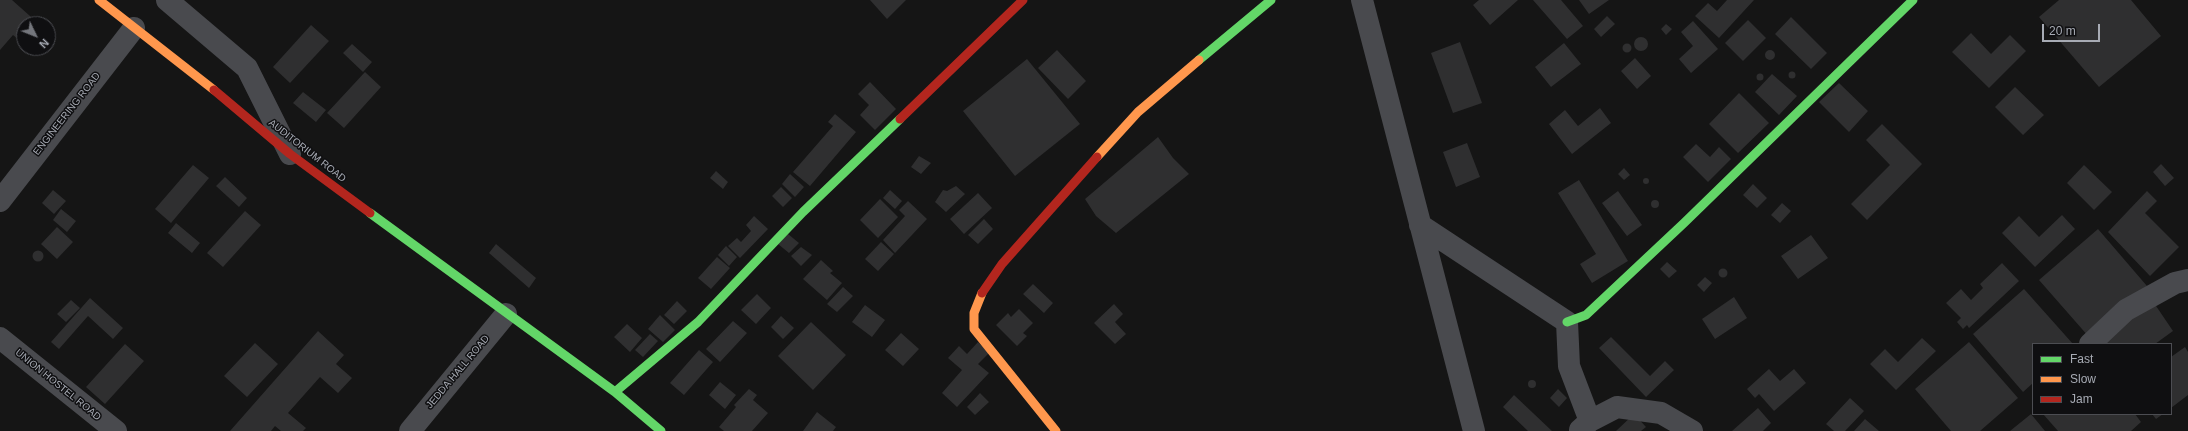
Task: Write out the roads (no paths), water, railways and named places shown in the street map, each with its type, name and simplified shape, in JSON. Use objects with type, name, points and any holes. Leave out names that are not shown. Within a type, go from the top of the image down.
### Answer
[{"type":"street","name":"AUDITORIUM ROAD","points":[[99,0],[194,73],[290,154],[506,314],[615,392]]},
{"type":"street","points":[[168,0],[247,68],[290,154]]},
{"type":"street","points":[[661,431],[615,392],[663,354],[698,322],[803,212],[1023,0]]},
{"type":"street","points":[[1056,431],[974,329],[974,313],[979,297],[1002,264],[1045,214],[1138,112],[1271,0]]},
{"type":"street","points":[[1362,0],[1474,431]]},
{"type":"street","points":[[1567,322],[1586,315],[1684,223],[1913,0]]},
{"type":"street","name":"ENGINEERING ROAD","points":[[0,201],[134,28]]},
{"type":"street","points":[[1420,225],[1567,322]]},
{"type":"street","points":[[2091,343],[2126,310],[2175,283],[2188,280]]},
{"type":"street","name":"JEDDA HALL ROAD","points":[[410,431],[506,314]]},
{"type":"street","points":[[1567,322],[1569,366],[1584,426],[1617,407],[1661,413],[1692,431]]},
{"type":"street","name":"UNION HOSTEL ROAD","points":[[0,338],[116,431]]}]
